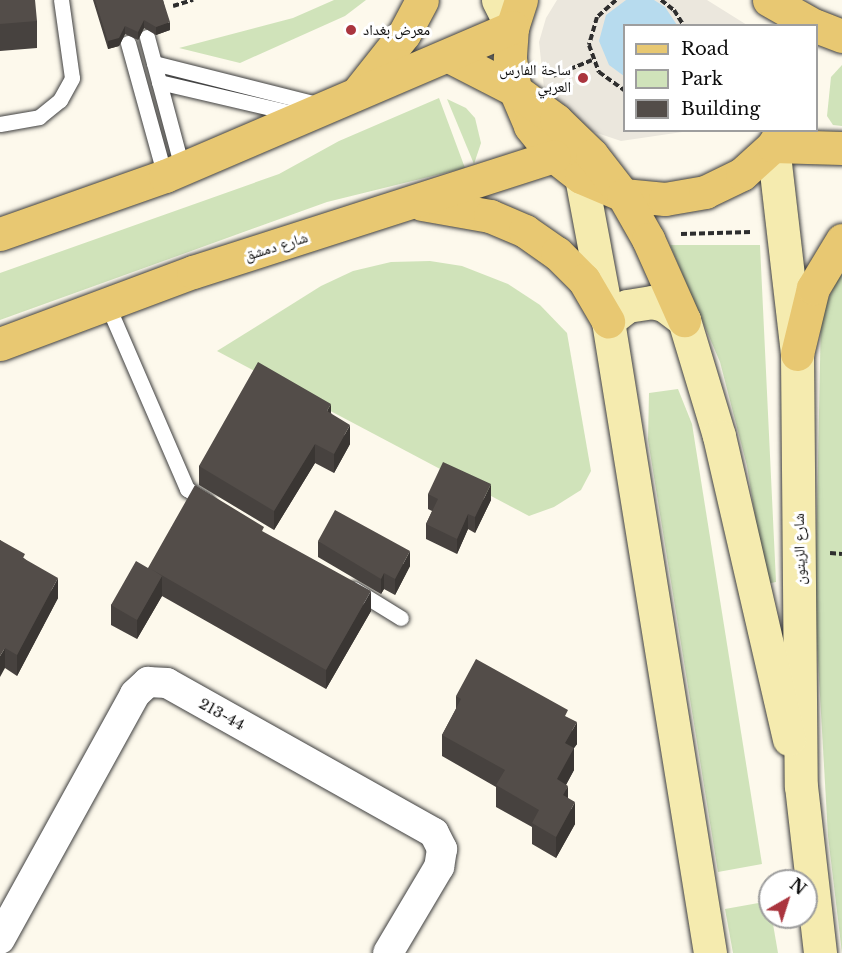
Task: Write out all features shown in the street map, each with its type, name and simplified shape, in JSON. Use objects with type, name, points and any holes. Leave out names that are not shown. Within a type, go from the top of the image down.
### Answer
[{"type":"main road","points":[[330,106],[404,34],[422,0]]},
{"type":"main road","points":[[769,0],[807,20]]},
{"type":"main road","points":[[0,234],[173,172],[449,56],[510,9]]},
{"type":"main road","points":[[510,9],[510,59],[515,90],[530,126],[554,156],[581,177],[623,195],[664,199],[705,192],[742,174],[777,138],[842,148]]},
{"type":"main road","points":[[818,25],[842,36]]},
{"type":"main road","points":[[449,56],[515,90],[556,120],[592,155],[623,195],[648,239],[684,320],[711,401],[801,786]]},
{"type":"main road","name":"شارع الزيتون","points":[[777,138],[797,354],[801,786],[820,953]]},
{"type":"main road","name":"شارع دمشق","points":[[0,344],[192,272],[414,203],[554,156]]},
{"type":"main road","points":[[581,177],[608,321],[710,953]]},
{"type":"main road","points":[[414,203],[471,211],[525,231],[557,253],[587,283],[608,321]]},
{"type":"main road","points":[[797,354],[813,288],[842,240]]},
{"type":"main road","points":[[608,321],[627,306],[652,302],[675,311],[684,320]]},
{"type":"street","name":"213-44","points":[[0,939],[135,694],[148,682],[167,683],[434,833],[442,849],[439,867],[388,953]]},
{"type":"lane","points":[[0,124],[39,117],[60,100],[72,78],[61,0]]},
{"type":"lane","points":[[147,37],[159,82],[173,172]]},
{"type":"lane","points":[[128,43],[173,172]]},
{"type":"lane","points":[[154,63],[330,106]]},
{"type":"lane","points":[[159,82],[330,106]]},
{"type":"lane","points":[[107,304],[187,489],[218,507]]},
{"type":"lane","points":[[340,581],[401,618]]},
{"type":"path","points":[[173,6],[193,0]]},
{"type":"path","points":[[616,0],[597,17],[591,30],[592,60],[608,82],[623,90]]},
{"type":"path","points":[[661,0],[674,10],[683,24]]},
{"type":"path","points":[[549,78],[592,60]]},
{"type":"path","points":[[674,234],[761,232]]},
{"type":"green space","points":[[334,0],[366,0],[345,16],[240,63],[179,48],[293,18]]},
{"type":"green space","points":[[842,65],[842,126],[833,125],[827,116],[831,77]]},
{"type":"green space","points":[[439,98],[465,168],[327,202],[0,320],[0,273],[279,174],[339,141]]},
{"type":"green space","points":[[447,99],[466,108],[475,118],[481,143],[474,164]]},
{"type":"green space","points":[[670,245],[760,245],[776,582],[766,584],[747,466],[720,362]]},
{"type":"green space","points":[[430,261],[462,266],[508,284],[540,305],[567,333],[591,471],[581,490],[554,507],[529,516],[217,351],[321,286],[353,271],[391,262]]},
{"type":"green space","points":[[842,266],[842,953],[828,836],[815,607],[821,317]]},
{"type":"green space","points":[[678,389],[692,424],[762,864],[718,872],[648,440],[649,393]]},
{"type":"green space","points":[[758,903],[758,929],[774,929],[778,953],[733,953],[725,909]]},
{"type":"shaded area","name":"ساحة الفارس العربي","points":[[557,0],[707,0],[745,24],[623,24],[623,132],[682,132],[621,141],[579,127],[544,88],[539,42],[546,18]]},
{"type":"water","points":[[626,0],[654,0],[665,7],[676,24],[623,24],[623,75],[609,65],[599,41],[606,15]]},
{"type":"building","points":[[0,0],[35,0],[37,21],[0,24]]},
{"type":"building","points":[[95,0],[163,0],[170,22],[156,27],[144,20],[138,32],[125,26],[119,38],[108,41]]},
{"type":"building","points":[[258,362],[331,404],[327,411],[350,425],[334,454],[315,444],[274,511],[199,466]]},
{"type":"building","points":[[443,462],[491,484],[475,517],[468,514],[457,539],[426,524],[438,499],[428,494]]},
{"type":"building","points":[[195,485],[264,527],[262,531],[371,591],[326,670],[151,569],[162,576],[137,620],[111,605],[136,561],[148,568]]},
{"type":"building","points":[[335,510],[410,551],[395,579],[384,573],[381,579],[318,541]]},
{"type":"building","points":[[0,540],[25,554],[23,558],[58,578],[17,655],[5,648],[0,656]]},
{"type":"building","points":[[476,659],[568,710],[565,716],[577,722],[565,743],[574,748],[557,779],[568,786],[563,795],[575,802],[556,837],[532,823],[539,810],[496,785],[505,770],[442,735],[461,699],[456,696]]},
{"type":"place","name":"معرض بغداد","points":[[351,30]]},
{"type":"place","name":"ساحة الفارس العربي","points":[[583,78]]}]
